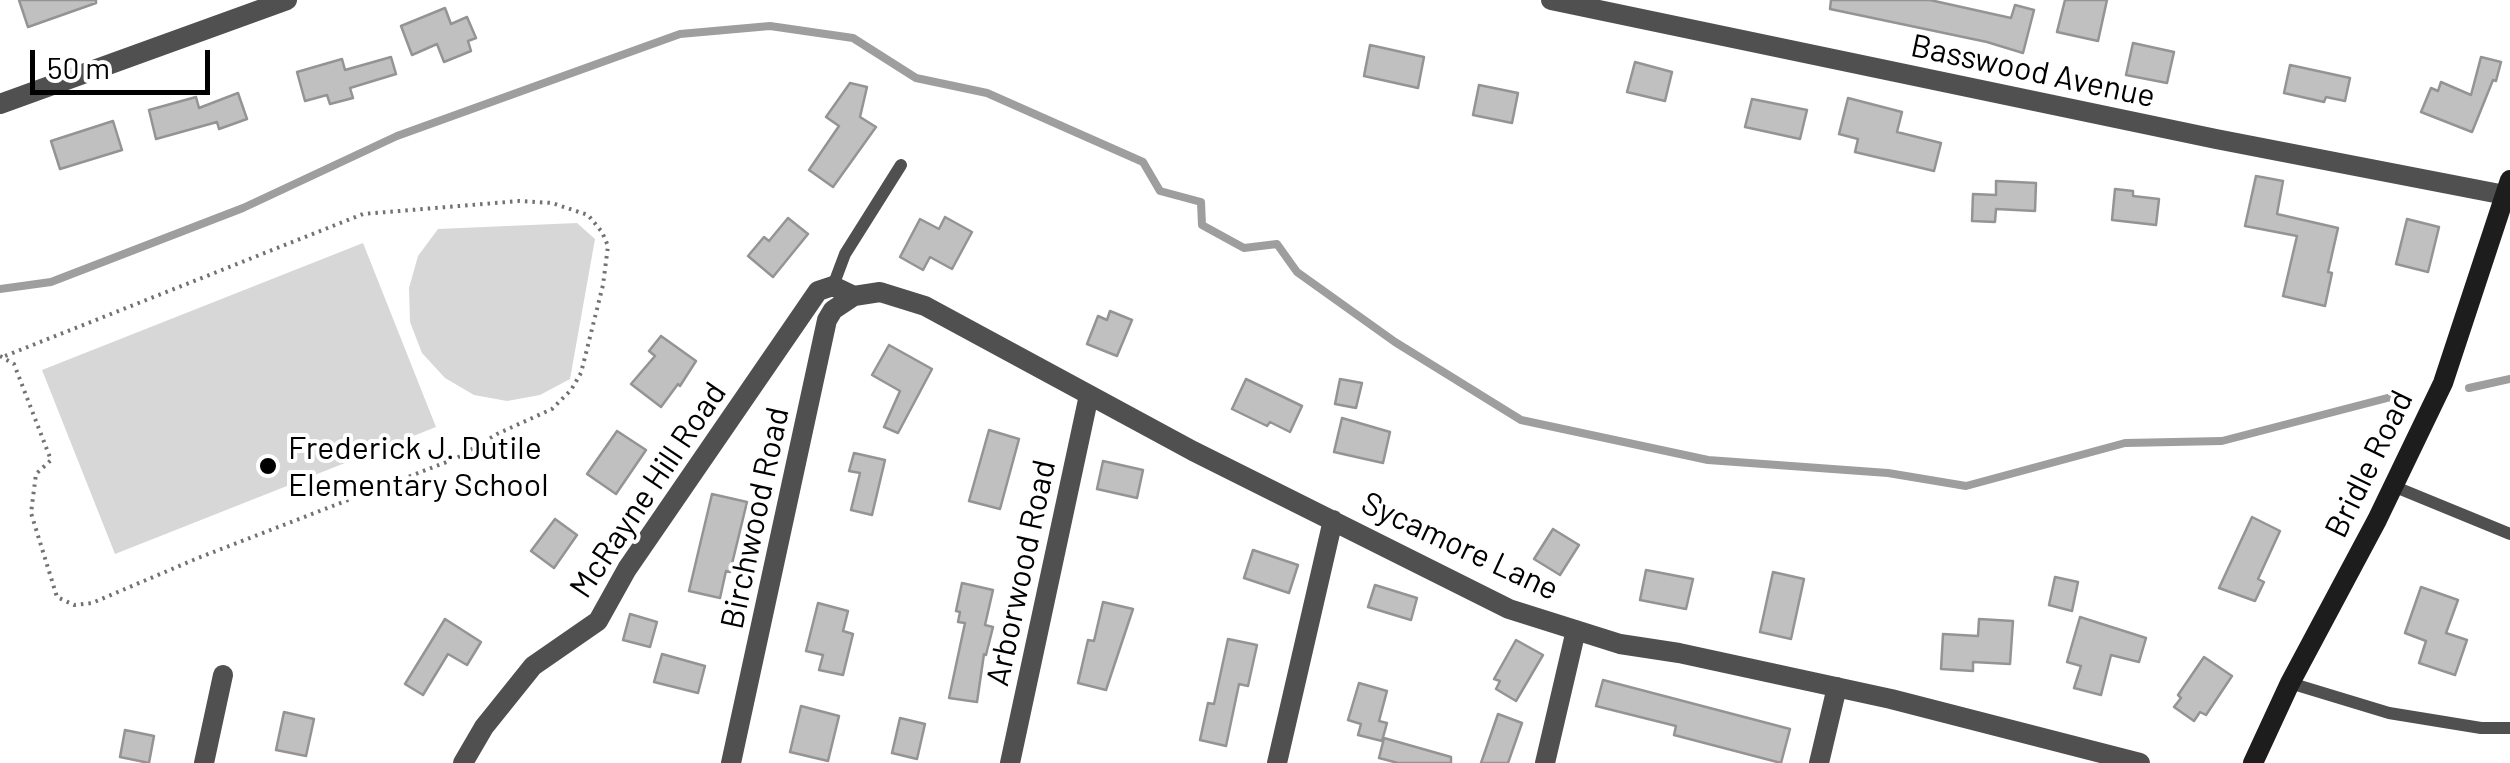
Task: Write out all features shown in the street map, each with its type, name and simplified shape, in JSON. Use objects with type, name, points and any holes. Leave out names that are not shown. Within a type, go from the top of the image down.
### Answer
[{"type":"street","points":[[0,104],[286,0]]},
{"type":"street","name":"Basswood Avenue","points":[[1551,0],[2216,139],[2507,187]]},
{"type":"street","name":"Bridle Road","points":[[2253,763],[2442,383],[2507,187]]},
{"type":"street","points":[[833,286],[854,296]]},
{"type":"street","name":"McRayne Hill Road","points":[[463,763],[484,727],[533,666],[598,621],[627,568],[818,291],[833,286]]},
{"type":"street","name":"Sycamore Lane","points":[[854,296],[880,292],[925,306],[1089,395],[1509,609],[1620,644],[1837,688],[2140,763]]},
{"type":"street","name":"Birchwood Road","points":[[732,763],[827,320],[833,310],[854,296]]},
{"type":"street","name":"Arborwood Road","points":[[1010,763],[1089,395]]},
{"type":"street","points":[[1277,763],[1332,520]]},
{"type":"street","points":[[1545,763],[1576,630]]},
{"type":"street","points":[[204,763],[223,674]]},
{"type":"street","points":[[1819,763],[1837,688]]},
{"type":"lane","name":"McRayne Hill Road","points":[[833,286],[845,254],[901,165]]},
{"type":"lane","points":[[2393,486],[2510,534]]},
{"type":"lane","points":[[2290,682],[2389,714],[2481,728],[2510,728]]},
{"type":"path","points":[[520,201],[552,203],[592,218],[608,246],[606,274],[581,373],[552,409],[497,434],[458,458],[92,603],[74,605],[57,596],[31,513],[36,474],[51,460],[14,364],[2,356],[364,214],[520,201]]},
{"type":"shaded area","points":[[577,223],[595,239],[570,379],[540,395],[507,401],[474,395],[445,378],[422,353],[410,322],[409,288],[418,256],[438,229]]},
{"type":"shaded area","points":[[363,243],[436,427],[115,554],[42,370]]},
{"type":"building","points":[[19,0],[96,0],[96,3],[28,27]]},
{"type":"building","points":[[1831,0],[1930,0],[2011,18],[2015,5],[2034,10],[2023,53],[1830,9]]},
{"type":"building","points":[[2065,0],[2107,0],[2098,41],[2057,32]]},
{"type":"building","points":[[445,8],[451,24],[467,17],[476,38],[468,41],[471,51],[444,62],[437,44],[412,55],[401,26]]},
{"type":"building","points":[[2133,43],[2174,52],[2167,83],[2126,75]]},
{"type":"building","points":[[1370,45],[1424,57],[1418,88],[1364,76]]},
{"type":"building","points":[[391,57],[396,74],[350,88],[353,98],[330,104],[327,95],[305,101],[297,72],[342,59],[345,70]]},
{"type":"building","points":[[2481,57],[2501,62],[2472,132],[2421,112],[2431,88],[2438,91],[2441,82],[2471,95]]},
{"type":"building","points":[[1635,62],[1672,72],[1665,101],[1627,92]]},
{"type":"building","points":[[2290,65],[2350,78],[2345,101],[2326,97],[2324,102],[2284,93]]},
{"type":"building","points":[[850,83],[867,87],[860,117],[876,127],[833,187],[809,170],[839,126],[826,117]]},
{"type":"building","points":[[1479,85],[1518,93],[1512,123],[1473,115]]},
{"type":"building","points":[[238,93],[247,119],[219,129],[217,122],[156,139],[149,110],[196,97],[199,108]]},
{"type":"building","points":[[1848,98],[1902,112],[1897,132],[1941,143],[1934,171],[1855,152],[1858,139],[1839,134]]},
{"type":"building","points":[[1752,99],[1807,110],[1800,139],[1745,127]]},
{"type":"building","points":[[113,121],[122,150],[60,169],[51,141]]},
{"type":"building","points":[[2256,176],[2283,181],[2277,214],[2338,228],[2325,306],[2283,296],[2297,236],[2245,226]]},
{"type":"building","points":[[1996,181],[2036,183],[2035,211],[1996,209],[1995,222],[1972,221],[1973,194],[1996,195]]},
{"type":"building","points":[[2115,189],[2159,199],[2156,225],[2112,220]]},
{"type":"building","points":[[945,217],[972,232],[952,269],[930,257],[923,270],[900,257],[920,219],[939,229]]},
{"type":"building","points":[[788,218],[808,234],[773,277],[748,256],[764,237],[769,241]]},
{"type":"building","points":[[2407,219],[2439,227],[2428,272],[2396,264]]},
{"type":"building","points":[[1110,311],[1132,320],[1117,356],[1087,344],[1098,316],[1107,320]]},
{"type":"building","points":[[661,336],[696,361],[661,407],[631,384],[655,356],[649,351]]},
{"type":"building","points":[[889,345],[932,369],[898,433],[884,427],[900,391],[872,375]]},
{"type":"building","points":[[1246,379],[1302,406],[1290,432],[1232,409]]},
{"type":"building","points":[[1340,379],[1362,383],[1356,408],[1335,404]]},
{"type":"building","points":[[1342,418],[1390,432],[1383,463],[1334,452]]},
{"type":"building","points":[[989,430],[1019,439],[1000,509],[969,501]]},
{"type":"building","points":[[617,431],[646,450],[616,494],[587,474]]},
{"type":"building","points":[[854,453],[885,460],[872,515],[851,510],[860,473],[849,471]]},
{"type":"building","points":[[1103,461],[1143,470],[1137,498],[1097,489]]},
{"type":"building","points":[[712,494],[747,502],[720,598],[689,591]]},
{"type":"building","points":[[2252,517],[2280,531],[2258,579],[2264,582],[2255,601],[2219,588]]},
{"type":"building","points":[[555,519],[577,535],[554,568],[531,551]]},
{"type":"building","points":[[1553,529],[1579,545],[1560,575],[1534,559]]},
{"type":"building","points":[[1253,550],[1298,565],[1289,593],[1244,578]]},
{"type":"building","points":[[1646,570],[1693,579],[1686,609],[1640,600]]},
{"type":"building","points":[[1773,572],[1804,579],[1791,639],[1760,632]]},
{"type":"building","points":[[2055,577],[2078,582],[2072,611],[2049,605]]},
{"type":"building","points":[[962,583],[993,590],[985,625],[993,627],[984,654],[977,702],[949,698],[965,623],[958,622],[960,612],[956,611]]},
{"type":"building","points":[[1375,585],[1417,598],[1411,620],[1368,607]]},
{"type":"building","points":[[2421,587],[2458,600],[2446,633],[2467,640],[2455,675],[2419,663],[2426,641],[2405,633]]},
{"type":"building","points":[[1103,602],[1133,609],[1106,690],[1078,683],[1088,640],[1094,641]]},
{"type":"building","points":[[818,603],[848,611],[843,631],[853,634],[843,675],[819,670],[823,655],[806,651]]},
{"type":"building","points":[[630,614],[657,622],[650,647],[623,640]]},
{"type":"building","points":[[2080,617],[2146,638],[2139,662],[2111,655],[2101,695],[2074,688],[2081,666],[2067,662]]},
{"type":"building","points":[[445,619],[481,642],[467,665],[448,654],[423,695],[405,684]]},
{"type":"building","points":[[1979,619],[2013,621],[2010,664],[1973,662],[1973,671],[1941,669],[1943,634],[1978,636]]},
{"type":"building","points":[[1228,639],[1257,645],[1248,686],[1239,684],[1226,746],[1200,740],[1208,703],[1214,704]]},
{"type":"building","points":[[1516,640],[1543,655],[1516,701],[1496,689],[1500,681],[1494,679]]},
{"type":"building","points":[[662,654],[705,666],[698,693],[654,682]]},
{"type":"building","points":[[2204,657],[2232,676],[2206,715],[2200,712],[2194,721],[2174,707]]},
{"type":"building","points":[[1603,680],[1790,729],[1781,763],[1674,735],[1676,726],[1596,706]]},
{"type":"building","points":[[1359,683],[1387,691],[1379,721],[1387,723],[1382,741],[1358,735],[1361,724],[1348,720]]},
{"type":"building","points":[[801,706],[839,716],[828,761],[790,752]]},
{"type":"building","points":[[284,712],[314,719],[306,756],[276,750]]},
{"type":"building","points":[[1498,714],[1522,723],[1508,763],[1481,763]]},
{"type":"building","points":[[900,718],[925,724],[917,759],[892,753]]},
{"type":"building","points":[[125,730],[154,736],[149,763],[120,757]]},
{"type":"building","points":[[1384,738],[1451,757],[1451,763],[1398,763],[1379,758]]},
{"type":"waterway","points":[[0,289],[51,282],[243,208],[397,136],[680,34],[770,26],[853,38],[916,78],[987,93],[1143,162],[1160,191],[1201,202],[1202,225],[1244,248],[1277,244],[1297,272],[1395,342],[1521,420],[1708,460],[1888,473],[1966,486],[2125,443],[2222,441],[2395,396]]},
{"type":"waterway","points":[[2469,388],[2510,379]]},
{"type":"place","name":"Frederick J. Dutile Elementary School","points":[[268,466]]}]
